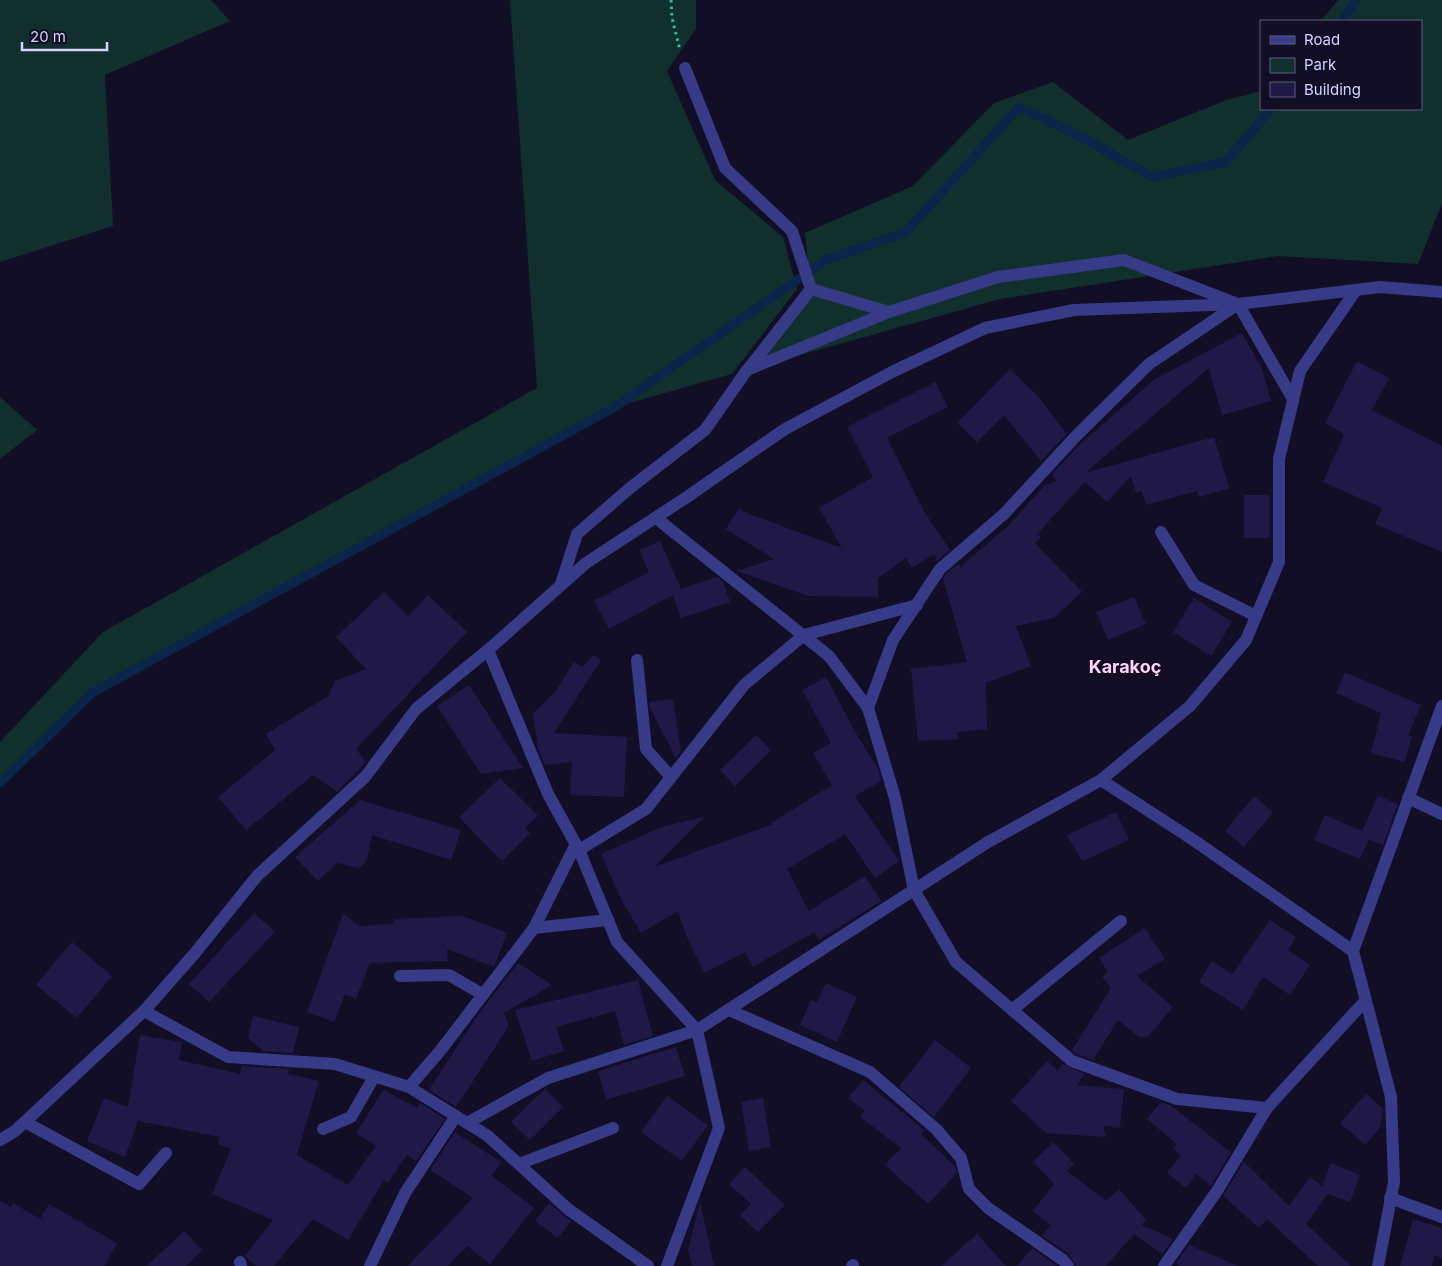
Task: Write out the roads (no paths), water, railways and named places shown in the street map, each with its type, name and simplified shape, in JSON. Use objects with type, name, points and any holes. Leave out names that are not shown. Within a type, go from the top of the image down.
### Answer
[{"type":"street","points":[[684,68],[725,168],[792,231],[811,289]]},
{"type":"street","points":[[747,370],[889,312],[998,277],[1124,260],[1238,304],[1293,399]]},
{"type":"street","points":[[0,1140],[25,1122],[144,1011],[195,953],[257,876],[365,777],[416,709],[488,650],[586,563],[656,518],[785,429],[892,372],[985,328],[1074,310],[1238,304],[1380,288],[1442,292]]},
{"type":"street","points":[[811,289],[889,312]]},
{"type":"street","points":[[561,585],[577,534],[705,430],[747,370],[811,289]]},
{"type":"street","points":[[370,1266],[405,1193],[462,1119],[548,1078],[697,1030],[988,842],[1101,780],[1190,706],[1246,640],[1279,562],[1279,459],[1300,370],[1356,290]]},
{"type":"street","points":[[868,708],[893,640],[940,569],[1004,514],[1077,435],[1149,364],[1238,304]]},
{"type":"street","points":[[656,518],[829,656],[868,708],[895,798],[914,890],[956,962],[1072,1061],[1177,1099],[1267,1108]]},
{"type":"street","points":[[1161,532],[1194,585],[1256,616]]},
{"type":"street","points":[[409,1087],[440,1051],[534,928],[577,847],[646,809],[744,685],[804,635],[917,605]]},
{"type":"street","points":[[488,650],[548,794],[577,847],[617,942],[697,1030],[719,1128],[668,1266]]},
{"type":"street","points":[[637,660],[646,749],[671,777]]},
{"type":"street","points":[[1378,1266],[1394,1182],[1391,1097],[1353,952],[1442,706]]},
{"type":"street","points":[[1101,780],[1192,839],[1353,952]]},
{"type":"street","points":[[1408,798],[1442,814]]},
{"type":"street","points":[[534,928],[608,920]]},
{"type":"street","points":[[1012,1010],[1121,921]]},
{"type":"street","points":[[400,976],[449,975],[482,994]]},
{"type":"street","points":[[1164,1266],[1217,1191],[1267,1108],[1365,1002]]},
{"type":"street","points":[[729,1010],[870,1072],[936,1129],[961,1158],[969,1189],[988,1208],[1068,1266]]},
{"type":"street","points":[[144,1011],[228,1057],[335,1064],[409,1087],[488,1136],[568,1209],[648,1266]]},
{"type":"street","points":[[323,1129],[351,1117],[374,1076]]},
{"type":"street","points":[[25,1122],[140,1184],[166,1153]]},
{"type":"street","points":[[519,1164],[613,1128]]},
{"type":"street","points":[[1390,1198],[1442,1217]]},
{"type":"waterway","points":[[1343,20],[1356,0]]},
{"type":"waterway","points":[[0,783],[92,693],[615,407],[826,260],[906,232],[1019,107],[1081,137],[1153,177],[1226,162],[1270,110]]},
{"type":"district","name":"Karakoç","points":[[1125,666]]}]
